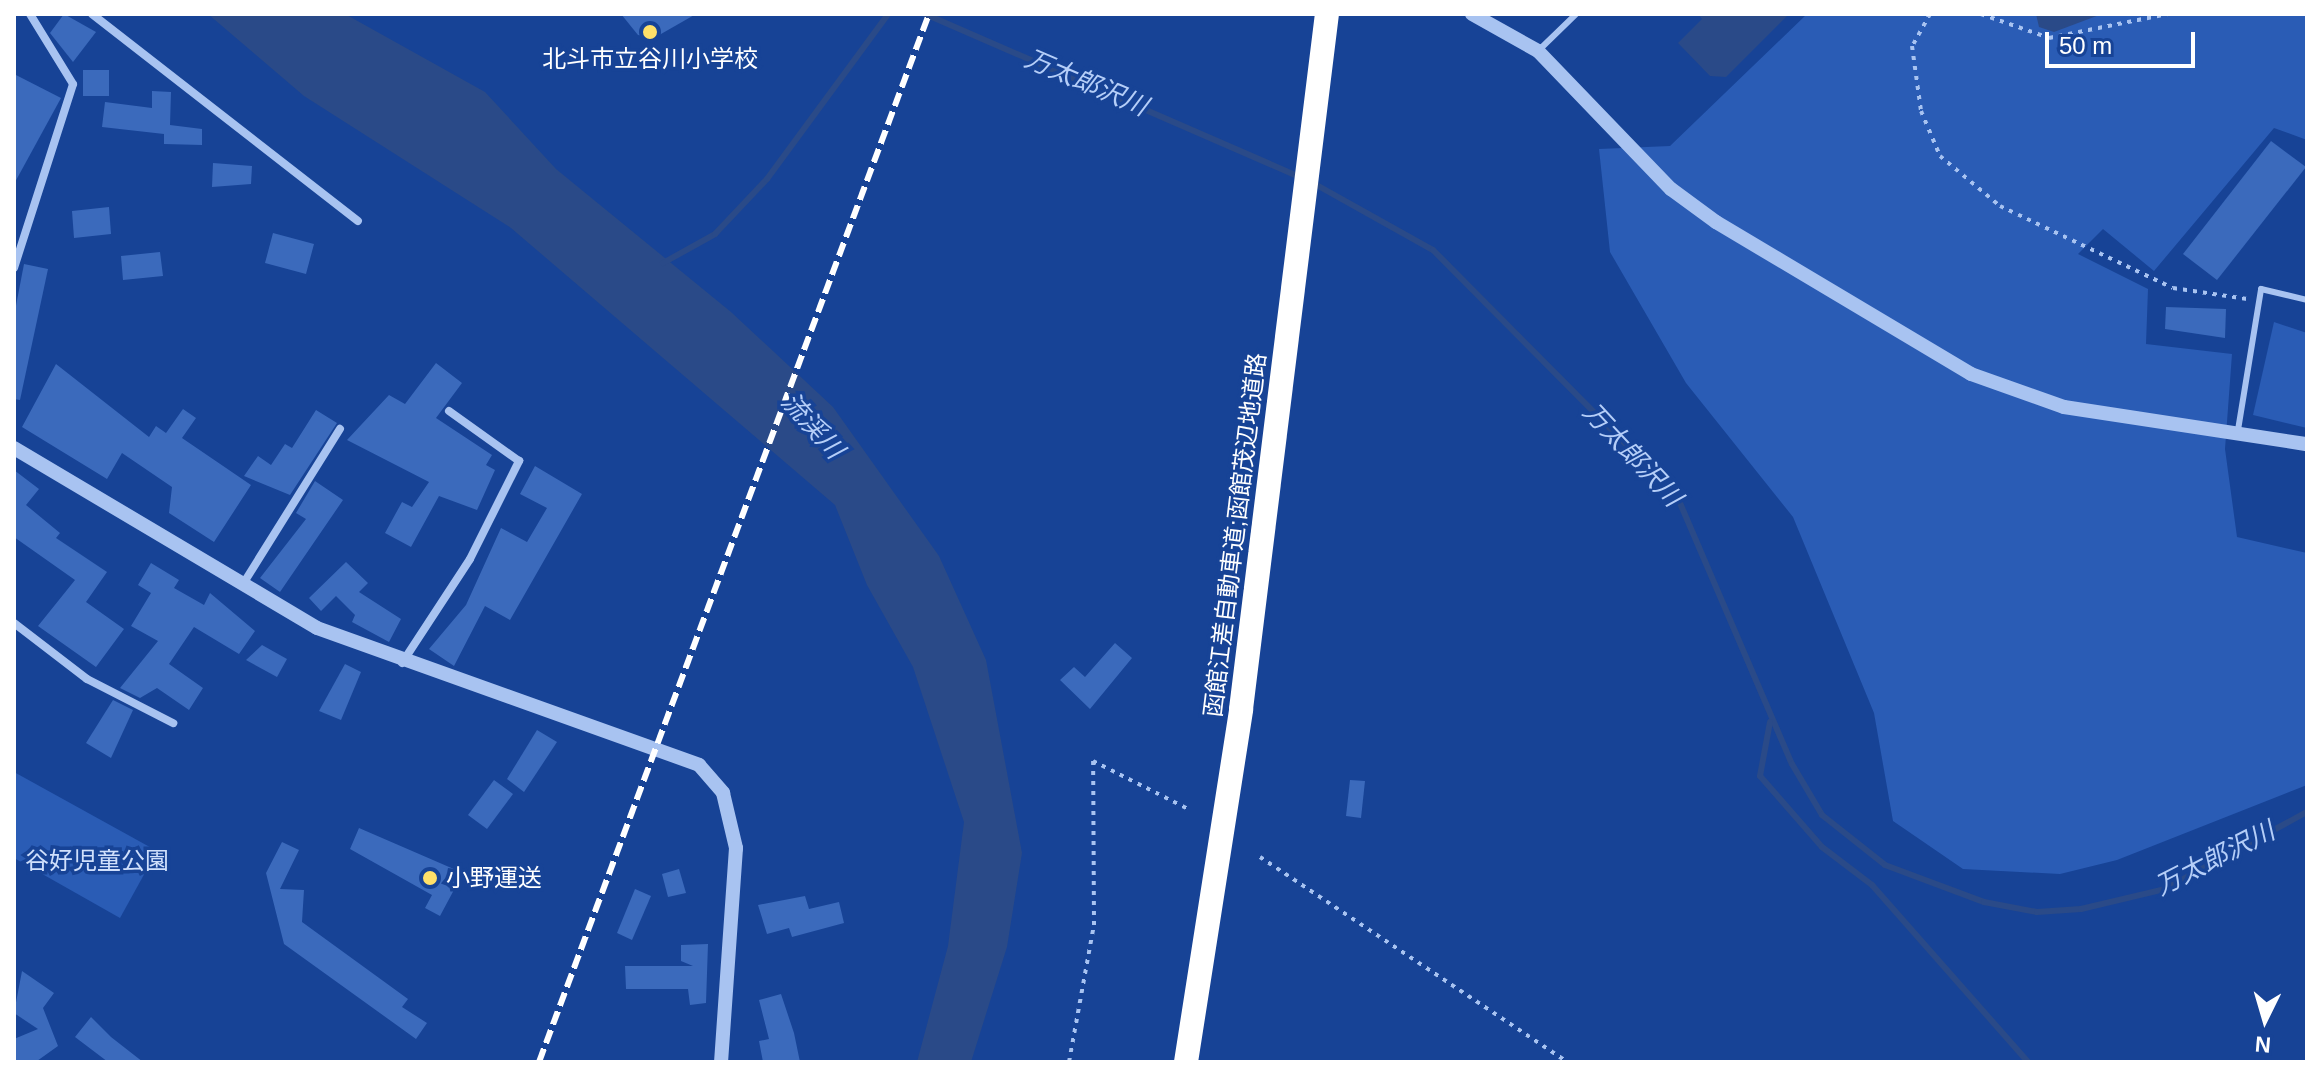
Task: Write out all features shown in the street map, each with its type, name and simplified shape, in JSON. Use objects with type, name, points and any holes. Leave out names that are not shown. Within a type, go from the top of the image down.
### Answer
[{"type":"highway","name":"函館江差自動車道;函館茂辺地道路","points":[[1186,1062],[1298,271],[1327,14]]},
{"type":"street","points":[[14,268],[73,84],[30,14]]},
{"type":"street","points":[[92,14],[358,221]]},
{"type":"street","points":[[1472,14],[1538,51],[1671,189],[1971,374],[2064,407],[2238,430],[2307,444]]},
{"type":"street","points":[[401,664],[470,559],[519,461],[449,411]]},
{"type":"street","points":[[242,586],[340,429]]},
{"type":"street","points":[[14,448],[242,586],[401,664],[657,748],[712,777],[730,811],[736,848],[721,1062]]},
{"type":"street","points":[[14,623],[87,679],[173,723]]},
{"type":"lane","points":[[1538,51],[1576,14]]},
{"type":"lane","points":[[2238,430],[2261,289],[2307,300]]},
{"type":"path","points":[[1930,14],[1912,46],[1921,111],[1940,156],[2000,206],[2173,288],[2259,301]]},
{"type":"path","points":[[1981,14],[2049,38],[2168,14]]},
{"type":"path","points":[[1069,1062],[1094,925],[1093,761],[1188,809]]},
{"type":"path","points":[[1260,857],[1567,1062]]},
{"type":"green space","points":[[1807,14],[2307,14],[2307,140],[2274,128],[2154,271],[2103,229],[2078,254],[2148,289],[2146,344],[2232,354],[2225,449],[2237,537],[2307,553],[2307,785],[2117,860],[2060,874],[1963,869],[1893,821],[1874,713],[1793,517],[1686,383],[1610,252],[1599,149],[1670,146]]},
{"type":"green space","points":[[2274,322],[2307,333],[2307,428],[2253,415]]},
{"type":"green space","name":"谷好児童公園","points":[[14,772],[157,851],[120,918],[14,858]]},
{"type":"water","name":"流渓川","points":[[208,14],[345,14],[485,92],[556,169],[731,312],[833,407],[939,556],[986,660],[1022,853],[1007,947],[971,1062],[917,1062],[948,946],[964,822],[913,667],[867,585],[835,505],[511,228],[304,96]]},
{"type":"water","points":[[1698,14],[1789,14],[1726,77],[1710,76],[1678,43],[1702,19]]},
{"type":"water","points":[[2036,14],[2102,14],[2054,32],[2039,27]]},
{"type":"building","points":[[64,14],[96,32],[73,62],[50,33]]},
{"type":"building","points":[[621,14],[696,14],[654,38],[638,35]]},
{"type":"building","points":[[83,70],[109,70],[109,96],[83,96]]},
{"type":"building","points":[[14,74],[61,98],[14,184]]},
{"type":"building","points":[[152,91],[171,92],[170,125],[202,129],[202,145],[164,144],[164,134],[102,127],[105,102],[152,108]]},
{"type":"building","points":[[2271,141],[2306,167],[2217,280],[2183,254]]},
{"type":"building","points":[[213,163],[252,166],[251,184],[212,187]]},
{"type":"building","points":[[109,207],[111,234],[74,238],[72,211]]},
{"type":"building","points":[[273,233],[314,244],[306,274],[265,263]]},
{"type":"building","points":[[160,252],[163,276],[123,280],[121,256]]},
{"type":"building","points":[[24,264],[48,269],[20,400],[14,399],[14,316]]},
{"type":"building","points":[[2166,307],[2226,309],[2225,338],[2165,329]]},
{"type":"building","points":[[436,363],[462,383],[436,418],[492,455],[486,465],[495,470],[477,510],[439,496],[411,547],[385,533],[402,502],[412,507],[429,482],[347,440],[389,395],[405,404]]},
{"type":"building","points":[[56,364],[149,437],[156,426],[166,433],[183,409],[196,418],[182,438],[251,485],[214,542],[169,513],[172,487],[122,453],[107,479],[22,427]]},
{"type":"building","points":[[316,410],[337,423],[290,495],[244,476],[258,456],[271,465],[285,444],[292,448]]},
{"type":"building","points":[[535,466],[582,494],[510,620],[485,606],[454,666],[429,649],[466,605],[501,528],[527,542],[547,508],[520,494]]},
{"type":"building","points":[[14,470],[39,489],[26,505],[60,533],[56,538],[107,572],[86,602],[124,629],[96,667],[38,626],[75,580],[14,537]]},
{"type":"building","points":[[315,481],[343,500],[280,592],[260,578],[306,519],[296,513]]},
{"type":"building","points":[[346,562],[368,583],[359,592],[401,619],[389,642],[352,622],[355,615],[336,596],[321,611],[309,598]]},
{"type":"building","points":[[151,563],[179,580],[174,588],[204,605],[210,593],[255,631],[239,654],[194,627],[169,664],[203,688],[189,710],[157,688],[140,698],[120,688],[158,641],[131,626],[151,593],[138,585]]},
{"type":"building","points":[[1115,643],[1132,658],[1090,709],[1060,680],[1074,667],[1085,677]]},
{"type":"building","points":[[262,645],[287,659],[277,677],[246,660]]},
{"type":"building","points":[[345,664],[361,672],[341,720],[319,711]]},
{"type":"building","points":[[113,700],[133,710],[111,758],[86,743]]},
{"type":"building","points":[[537,730],[557,742],[524,792],[507,779]]},
{"type":"building","points":[[494,780],[513,794],[487,829],[468,815]]},
{"type":"building","points":[[1350,780],[1365,781],[1361,818],[1346,816]]},
{"type":"building","name":"小野運送","points":[[359,828],[463,873],[440,916],[425,908],[432,895],[350,849]]},
{"type":"building","points":[[282,842],[299,850],[280,889],[304,890],[302,922],[408,999],[402,1007],[427,1023],[416,1039],[284,944],[266,873]]},
{"type":"building","points":[[679,869],[686,893],[668,897],[662,874]]},
{"type":"building","points":[[635,889],[651,896],[632,940],[617,933]]},
{"type":"building","points":[[805,896],[809,909],[839,902],[844,923],[792,937],[789,928],[767,934],[758,905]]},
{"type":"building","points":[[708,944],[706,1003],[690,1005],[688,989],[626,989],[625,966],[693,966],[681,961],[681,945]]},
{"type":"building","points":[[22,971],[54,993],[43,1008],[58,1046],[37,1061],[14,1062],[14,1039],[38,1029],[14,1013]]},
{"type":"building","points":[[781,994],[800,1062],[763,1062],[759,1041],[769,1039],[759,1000]]},
{"type":"building","points":[[91,1017],[143,1062],[108,1062],[75,1037]]},
{"type":"waterway","name":"万太郎沢川","points":[[663,263],[715,234],[767,179],[888,14]]},
{"type":"waterway","name":"万太郎沢川","points":[[925,14],[1302,178]]},
{"type":"waterway","name":"万太郎沢川","points":[[1313,183],[1433,250],[1677,496],[1792,764],[1822,815],[1885,865],[1984,902],[2037,912],[2081,909],[2165,889],[2307,812]]},
{"type":"waterway","points":[[1770,722],[1760,776],[1822,847],[1872,885],[2028,1062]]},
{"type":"railway","points":[[539,1062],[929,14]]},
{"type":"place","name":"北斗市立谷川小学校","points":[[650,32]]},
{"type":"place","name":"小野運送","points":[[430,878]]}]
